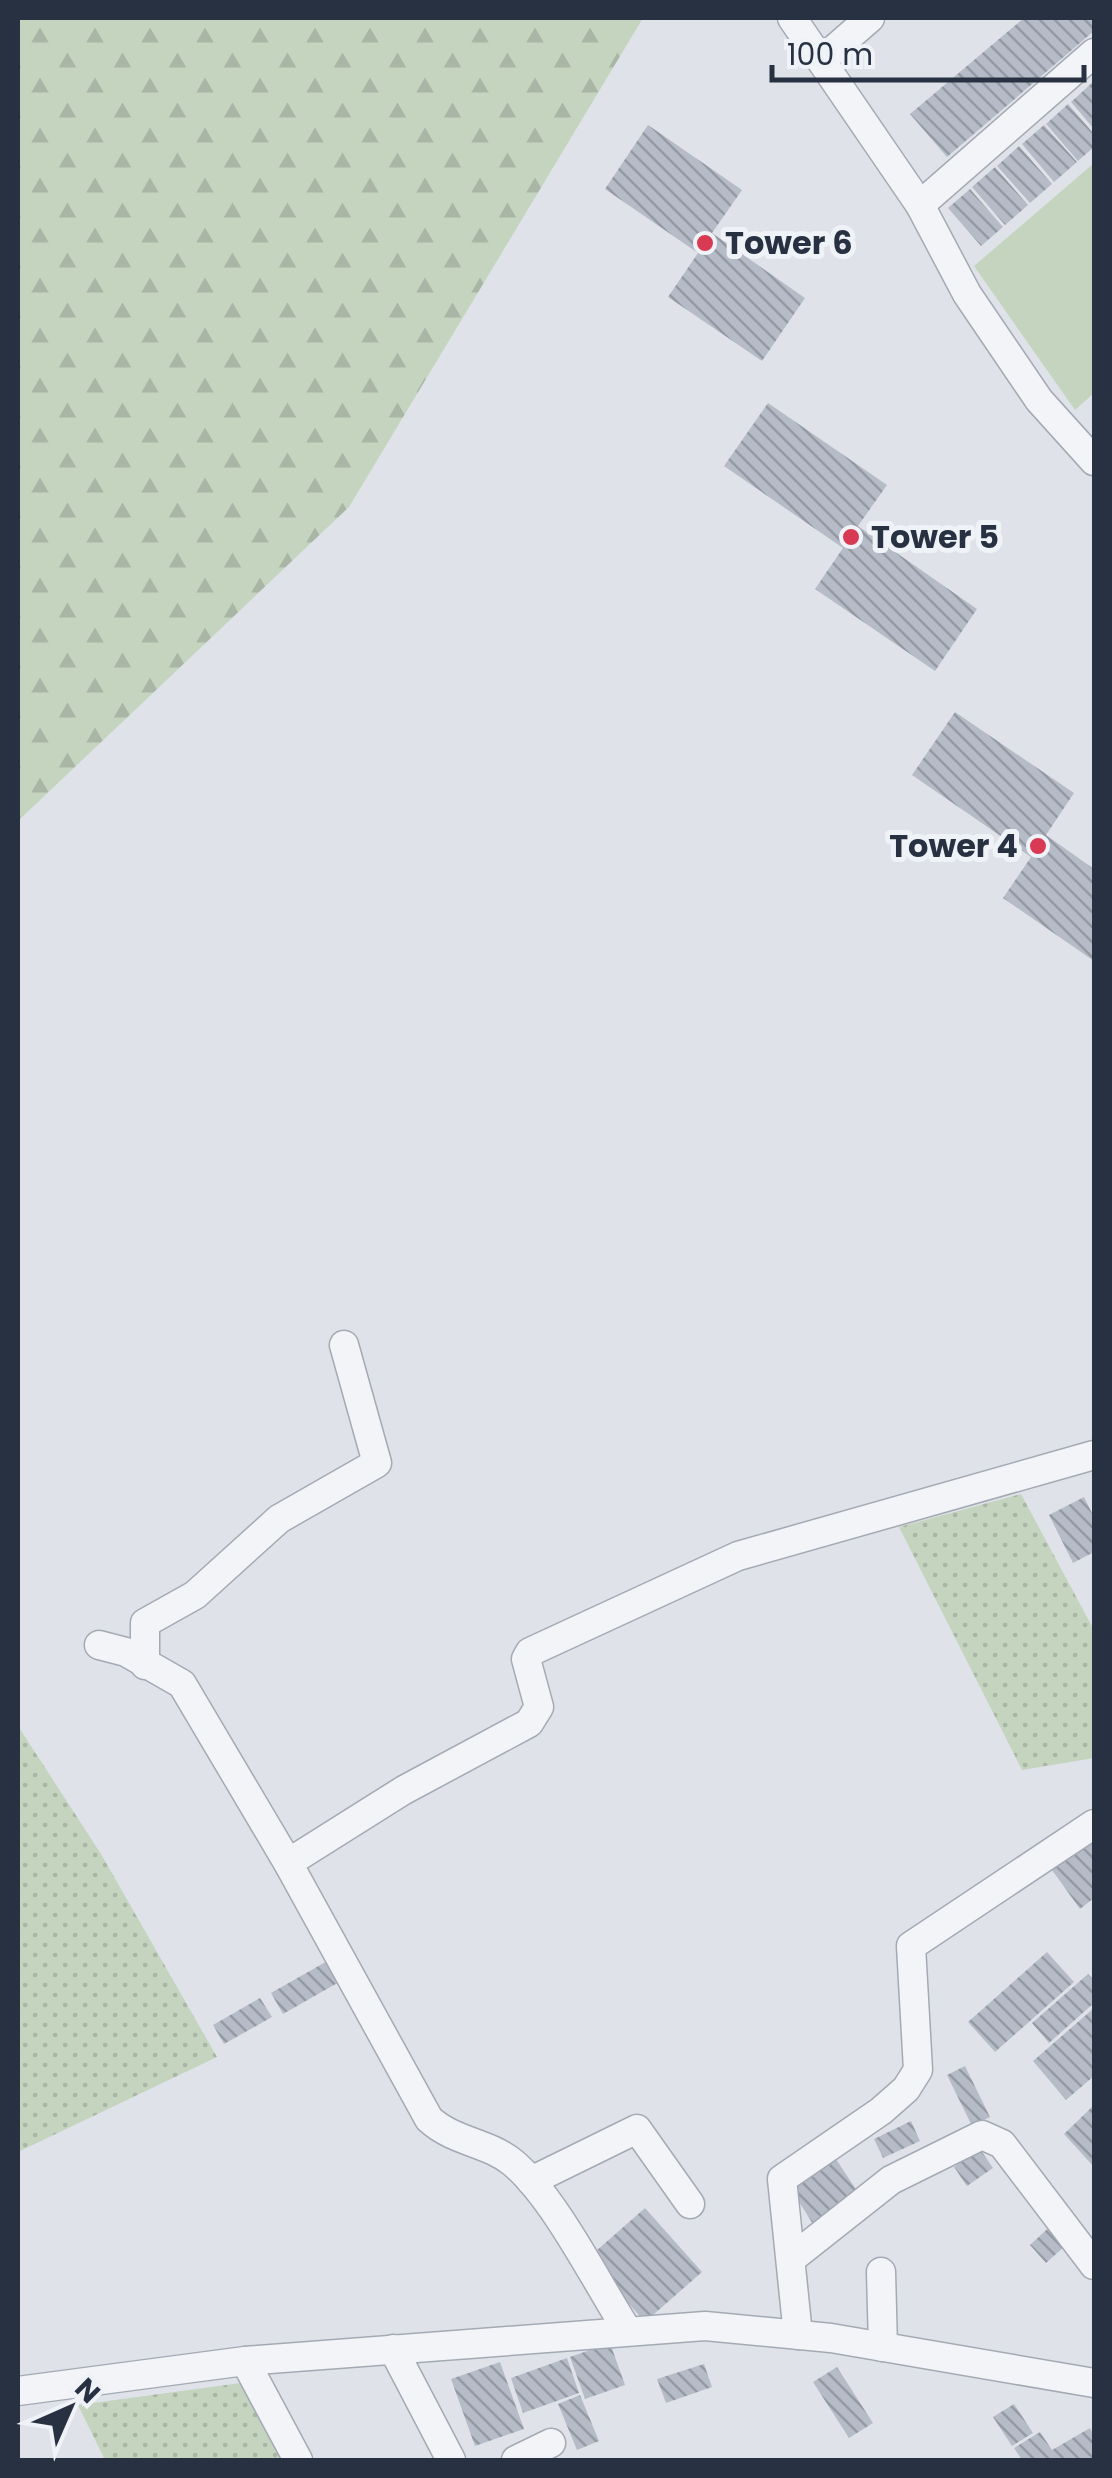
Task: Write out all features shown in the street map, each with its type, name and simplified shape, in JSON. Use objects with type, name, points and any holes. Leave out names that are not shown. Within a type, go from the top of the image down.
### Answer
[{"type":"street","points":[[792,18],[920,205],[967,294],[1038,400],[1094,461]]},
{"type":"street","points":[[822,59],[870,18]]},
{"type":"street","points":[[920,205],[1094,53]]},
{"type":"street","points":[[145,1665],[145,1623],[195,1595],[280,1519],[377,1464],[344,1345]]},
{"type":"street","points":[[288,1864],[404,1790],[529,1722],[539,1707],[526,1660],[530,1652],[586,1622],[738,1556],[1094,1454]]},
{"type":"street","points":[[98,1644],[126,1652],[182,1684],[288,1864],[429,2119],[446,2134],[498,2151],[531,2181],[627,2330]]},
{"type":"street","points":[[798,2335],[782,2179],[881,2111],[906,2089],[918,2070],[911,1946],[1094,1824]]},
{"type":"street","points":[[531,2181],[637,2129],[690,2204]]},
{"type":"street","points":[[791,2259],[891,2180],[982,2135],[1002,2144],[1094,2265]]},
{"type":"street","points":[[882,2272],[883,2347]]},
{"type":"street","points":[[18,2391],[245,2361],[705,2326],[883,2347],[1094,2383]]},
{"type":"street","points":[[394,2349],[450,2460]]},
{"type":"street","points":[[245,2361],[298,2460]]},
{"type":"street","points":[[516,2460],[551,2444]]},
{"type":"green space","points":[[18,18],[643,18],[349,507],[18,821]]},
{"type":"green space","points":[[1094,163],[1094,393],[1075,410],[974,266]]},
{"type":"green space","points":[[1021,1494],[1094,1630],[1094,1758],[1022,1770],[899,1527]]},
{"type":"green space","points":[[18,1726],[101,1854],[217,2057],[18,2152]]},
{"type":"green space","points":[[248,2382],[289,2460],[105,2460],[78,2405]]},
{"type":"building","points":[[1024,18],[1094,18],[1094,31],[947,157],[910,114]]},
{"type":"building","points":[[1094,81],[1094,129],[1071,102]]},
{"type":"building","points":[[1068,104],[1094,134],[1094,147],[1078,161],[1046,124]]},
{"type":"building","name":"Tower 6","points":[[648,125],[742,190],[712,233],[805,298],[762,361],[668,297],[698,253],[605,189]]},
{"type":"building","points":[[1044,125],[1077,162],[1054,182],[1022,144]]},
{"type":"building","points":[[1019,146],[1052,184],[1030,203],[997,166]]},
{"type":"building","points":[[995,167],[1028,205],[1005,225],[972,187]]},
{"type":"building","points":[[970,189],[1003,227],[981,246],[948,208]]},
{"type":"building","name":"Tower 5","points":[[768,403],[887,485],[858,526],[977,609],[935,671],[815,589],[843,548],[724,466]]},
{"type":"building","name":"Tower 4","points":[[955,712],[1074,793],[1046,835],[1094,869],[1094,961],[1003,898],[1031,857],[912,775]]},
{"type":"building","points":[[1084,1497],[1094,1517],[1094,1552],[1073,1563],[1049,1515]]},
{"type":"building","points":[[1094,1829],[1094,1898],[1080,1909],[1047,1863]]},
{"type":"building","points":[[1047,1952],[1074,1982],[995,2052],[968,2022]]},
{"type":"building","points":[[329,1960],[341,1981],[283,2014],[271,1993]]},
{"type":"building","points":[[1088,1974],[1094,1980],[1094,2003],[1049,2043],[1032,2023]]},
{"type":"building","points":[[260,1998],[272,2017],[224,2044],[213,2025]]},
{"type":"building","points":[[1094,2008],[1094,2076],[1066,2100],[1033,2061]]},
{"type":"building","points":[[965,2066],[990,2117],[972,2126],[947,2075]]},
{"type":"building","points":[[1094,2105],[1094,2167],[1064,2134]]},
{"type":"building","points":[[911,2121],[920,2141],[883,2158],[874,2139]]},
{"type":"building","points":[[980,2149],[993,2168],[967,2186],[954,2167]]},
{"type":"building","points":[[834,2156],[859,2194],[813,2224],[789,2186]]},
{"type":"building","points":[[645,2208],[702,2272],[645,2322],[588,2258]]},
{"type":"building","points":[[1057,2220],[1074,2238],[1046,2263],[1030,2245]]},
{"type":"building","points":[[610,2343],[625,2385],[585,2399],[570,2357]]},
{"type":"building","points":[[567,2358],[579,2393],[523,2413],[511,2378]]},
{"type":"building","points":[[500,2362],[524,2429],[475,2446],[451,2379]]},
{"type":"building","points":[[704,2364],[712,2387],[666,2403],[657,2379]]},
{"type":"building","points":[[837,2367],[873,2423],[849,2438],[813,2382]]},
{"type":"building","points":[[580,2395],[599,2441],[577,2450],[558,2404]]},
{"type":"building","points":[[1014,2404],[1033,2433],[1012,2446],[993,2417]]},
{"type":"building","points":[[1090,2428],[1094,2460],[1022,2460],[1014,2448],[1040,2432],[1052,2450]]},
{"type":"place","name":"Tower 6","points":[[705,243]]},
{"type":"place","name":"Tower 5","points":[[851,537]]},
{"type":"place","name":"Tower 4","points":[[1038,846]]}]
